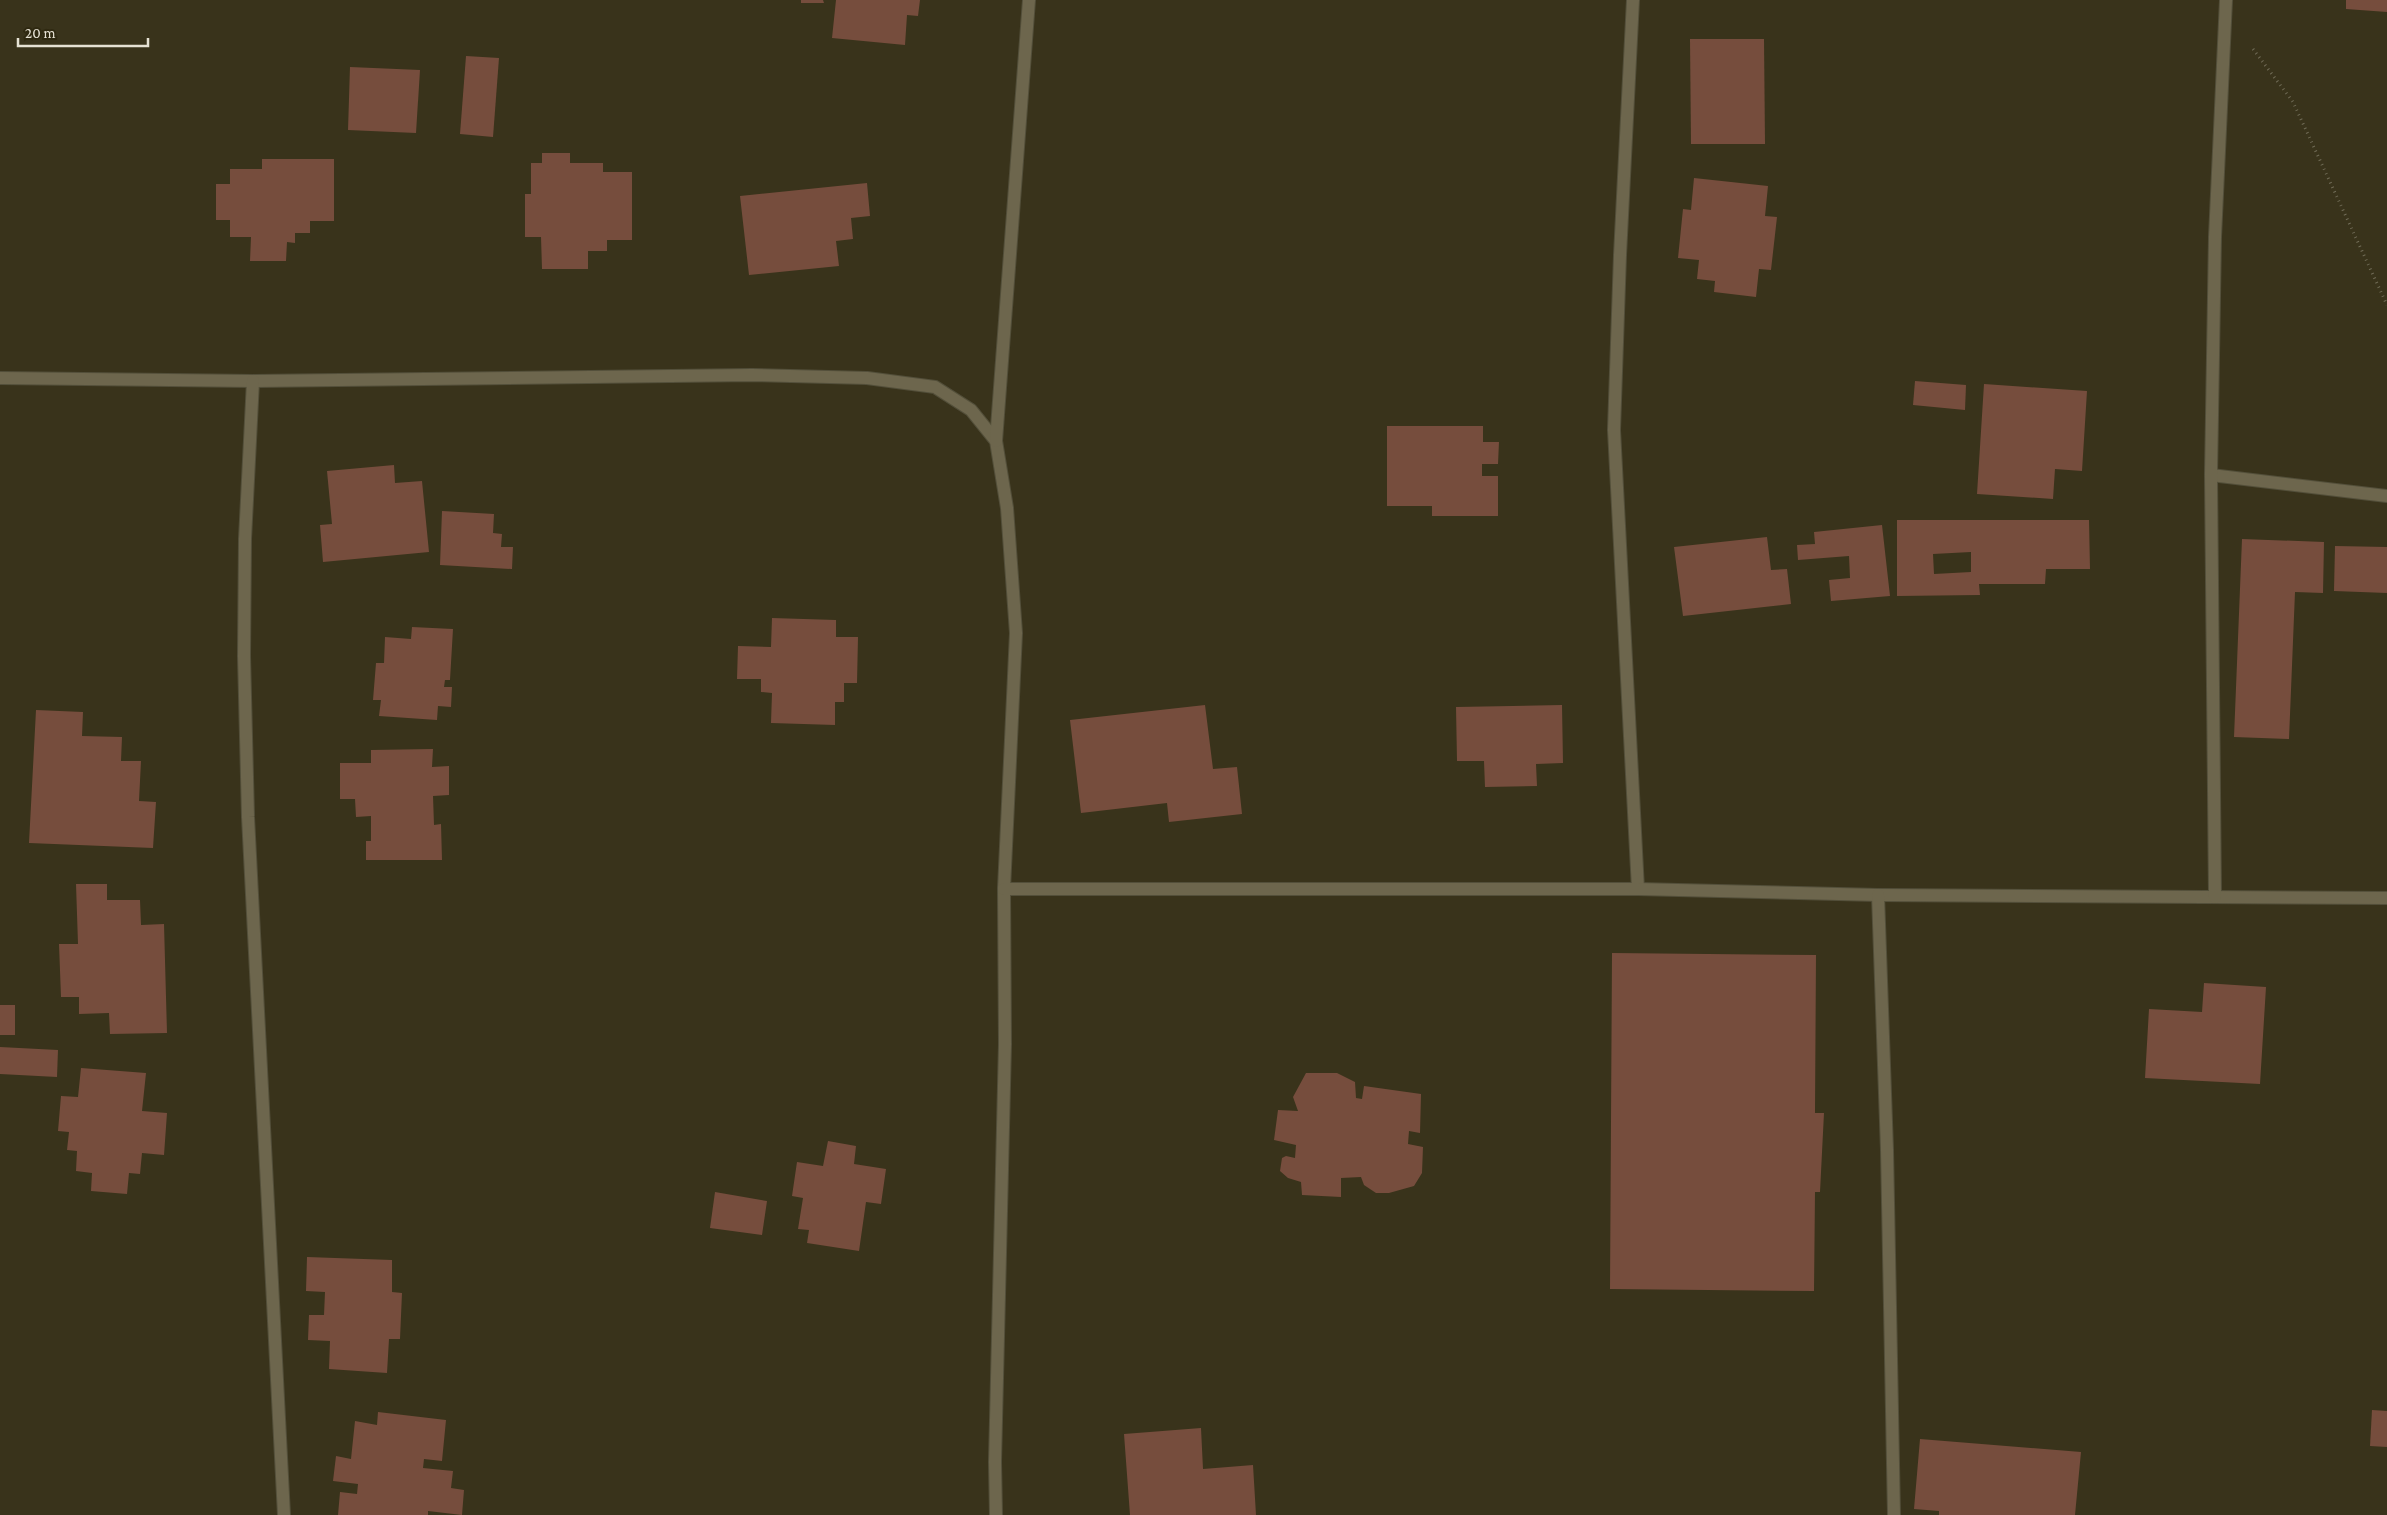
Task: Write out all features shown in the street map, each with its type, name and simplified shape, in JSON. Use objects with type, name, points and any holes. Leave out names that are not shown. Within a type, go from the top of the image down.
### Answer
[{"type":"street","points":[[996,1515],[994,1462],[1005,1044],[1004,889],[1016,633],[1007,508],[996,441],[1029,0]]},
{"type":"street","points":[[1633,0],[1620,255],[1614,430],[1638,889]]},
{"type":"street","points":[[2215,897],[2211,475],[2215,237],[2225,5]]},
{"type":"street","points":[[0,378],[253,381],[742,375],[867,378],[935,387],[971,410],[996,441]]},
{"type":"street","points":[[253,381],[245,539],[244,656],[248,817],[284,1515]]},
{"type":"street","points":[[2211,475],[2387,496]]},
{"type":"street","points":[[1004,889],[1638,889],[1878,895],[2387,898]]},
{"type":"street","points":[[1878,895],[1887,1150],[1894,1515]]},
{"type":"path","points":[[2225,5],[2292,102],[2387,305]]},
{"type":"building","points":[[801,0],[823,0],[824,3],[801,3]]},
{"type":"building","points":[[836,0],[920,0],[918,16],[907,15],[905,45],[832,38]]},
{"type":"building","points":[[2346,0],[2387,0],[2387,12],[2346,9]]},
{"type":"building","points":[[1690,39],[1764,39],[1765,144],[1691,144]]},
{"type":"building","points":[[466,56],[499,58],[493,137],[460,134]]},
{"type":"building","points":[[350,67],[420,70],[416,133],[348,130]]},
{"type":"building","points":[[542,153],[570,153],[570,163],[603,163],[603,172],[632,172],[632,240],[607,240],[607,251],[588,251],[588,269],[542,269],[541,237],[525,237],[525,194],[531,194],[531,163],[542,163]]},
{"type":"building","points":[[262,159],[334,159],[334,221],[310,221],[310,233],[295,233],[295,243],[287,242],[286,261],[250,261],[251,237],[230,237],[230,220],[216,220],[216,184],[230,184],[230,169],[262,169]]},
{"type":"building","points":[[1694,178],[1768,186],[1765,216],[1777,217],[1771,270],[1759,269],[1756,297],[1714,292],[1715,281],[1697,279],[1699,260],[1678,258],[1683,209],[1691,210]]},
{"type":"building","points":[[867,183],[870,216],[851,218],[853,239],[836,241],[839,266],[749,275],[740,196]]},
{"type":"building","points":[[1915,381],[1966,385],[1965,410],[1913,405]]},
{"type":"building","points":[[1984,384],[2087,391],[2082,471],[2055,469],[2053,499],[1977,494]]},
{"type":"building","points":[[1387,426],[1483,426],[1483,442],[1499,442],[1498,464],[1482,464],[1482,476],[1498,476],[1498,516],[1432,516],[1432,506],[1387,506]]},
{"type":"building","points":[[394,465],[395,483],[422,481],[429,552],[323,562],[320,525],[332,524],[327,471]]},
{"type":"building","points":[[442,511],[494,514],[493,533],[502,534],[501,547],[513,547],[512,569],[440,565]]},
{"type":"building","points":[[1897,520],[2089,520],[2090,569],[2046,569],[2045,584],[1979,584],[1980,595],[1897,596]],"holes":[[[1971,552],[1971,572],[1934,574],[1933,554]]]},
{"type":"building","points":[[1882,525],[1890,596],[1831,601],[1829,580],[1850,578],[1849,556],[1798,560],[1797,545],[1815,544],[1814,532]]},
{"type":"building","points":[[1767,537],[1771,570],[1787,569],[1791,604],[1683,616],[1674,547]]},
{"type":"building","points":[[2242,539],[2324,542],[2323,593],[2295,592],[2289,739],[2234,737]]},
{"type":"building","points":[[2335,546],[2387,547],[2387,593],[2334,591]]},
{"type":"building","points":[[772,618],[836,620],[836,637],[858,637],[857,683],[844,683],[844,702],[835,702],[835,725],[771,723],[772,693],[761,692],[761,679],[737,679],[738,646],[771,647]]},
{"type":"building","points":[[412,627],[453,629],[450,680],[445,680],[444,687],[452,687],[451,707],[438,706],[437,720],[379,716],[381,700],[373,700],[376,663],[384,663],[385,637],[411,639]]},
{"type":"building","points":[[1205,705],[1213,769],[1237,767],[1242,814],[1169,822],[1167,803],[1081,813],[1070,720]]},
{"type":"building","points":[[1562,705],[1563,763],[1536,764],[1537,786],[1485,787],[1484,761],[1457,761],[1456,707]]},
{"type":"building","points":[[36,710],[83,712],[82,736],[122,737],[121,761],[141,761],[139,801],[156,802],[153,848],[29,843]]},
{"type":"building","points":[[433,749],[432,767],[449,766],[449,795],[433,796],[434,825],[441,824],[442,860],[366,860],[366,841],[371,841],[371,816],[356,817],[355,799],[340,799],[340,763],[371,763],[371,750]]},
{"type":"building","points":[[76,884],[107,884],[107,900],[140,900],[141,925],[164,924],[167,1033],[110,1034],[109,1013],[79,1014],[79,997],[61,997],[59,944],[78,944]]},
{"type":"building","points":[[1612,953],[1816,955],[1815,1113],[1824,1113],[1820,1192],[1815,1192],[1814,1291],[1610,1289]]},
{"type":"building","points":[[2204,983],[2266,987],[2260,1084],[2145,1078],[2149,1009],[2202,1012]]},
{"type":"building","points":[[0,1005],[15,1005],[15,1035],[0,1035]]},
{"type":"building","points":[[0,1047],[58,1050],[57,1077],[0,1074]]},
{"type":"building","points":[[81,1068],[146,1073],[142,1111],[167,1113],[164,1155],[142,1153],[140,1174],[129,1173],[127,1194],[91,1191],[92,1173],[76,1171],[77,1151],[67,1150],[69,1132],[58,1131],[61,1096],[78,1097]]},
{"type":"building","points":[[1306,1073],[1337,1073],[1355,1082],[1356,1098],[1362,1099],[1364,1086],[1421,1094],[1420,1133],[1409,1131],[1408,1144],[1423,1147],[1422,1173],[1414,1186],[1389,1193],[1376,1193],[1364,1185],[1361,1177],[1341,1178],[1341,1197],[1302,1195],[1301,1182],[1288,1178],[1280,1171],[1282,1158],[1286,1156],[1295,1158],[1296,1145],[1274,1140],[1278,1110],[1298,1111],[1293,1097]]},
{"type":"building","points":[[828,1141],[856,1146],[854,1164],[886,1169],[881,1204],[866,1202],[859,1251],[807,1243],[809,1230],[798,1229],[803,1198],[792,1196],[797,1162],[823,1166]]},
{"type":"building","points":[[715,1192],[767,1201],[762,1235],[710,1228]]},
{"type":"building","points":[[307,1257],[392,1260],[392,1292],[402,1293],[400,1339],[389,1339],[387,1373],[329,1369],[330,1341],[308,1340],[309,1315],[324,1315],[325,1292],[306,1291]]},
{"type":"building","points":[[2372,1410],[2387,1411],[2387,1447],[2370,1446]]},
{"type":"building","points":[[378,1412],[446,1420],[442,1461],[424,1459],[423,1468],[453,1471],[451,1488],[464,1490],[462,1515],[428,1511],[428,1515],[338,1515],[340,1492],[357,1494],[358,1484],[333,1481],[336,1456],[351,1459],[355,1421],[377,1425]]},
{"type":"building","points":[[1201,1428],[1203,1469],[1253,1465],[1256,1515],[1130,1515],[1124,1434]]},
{"type":"building","points":[[1920,1439],[2081,1452],[2075,1515],[1939,1515],[1939,1511],[1914,1509]]}]
